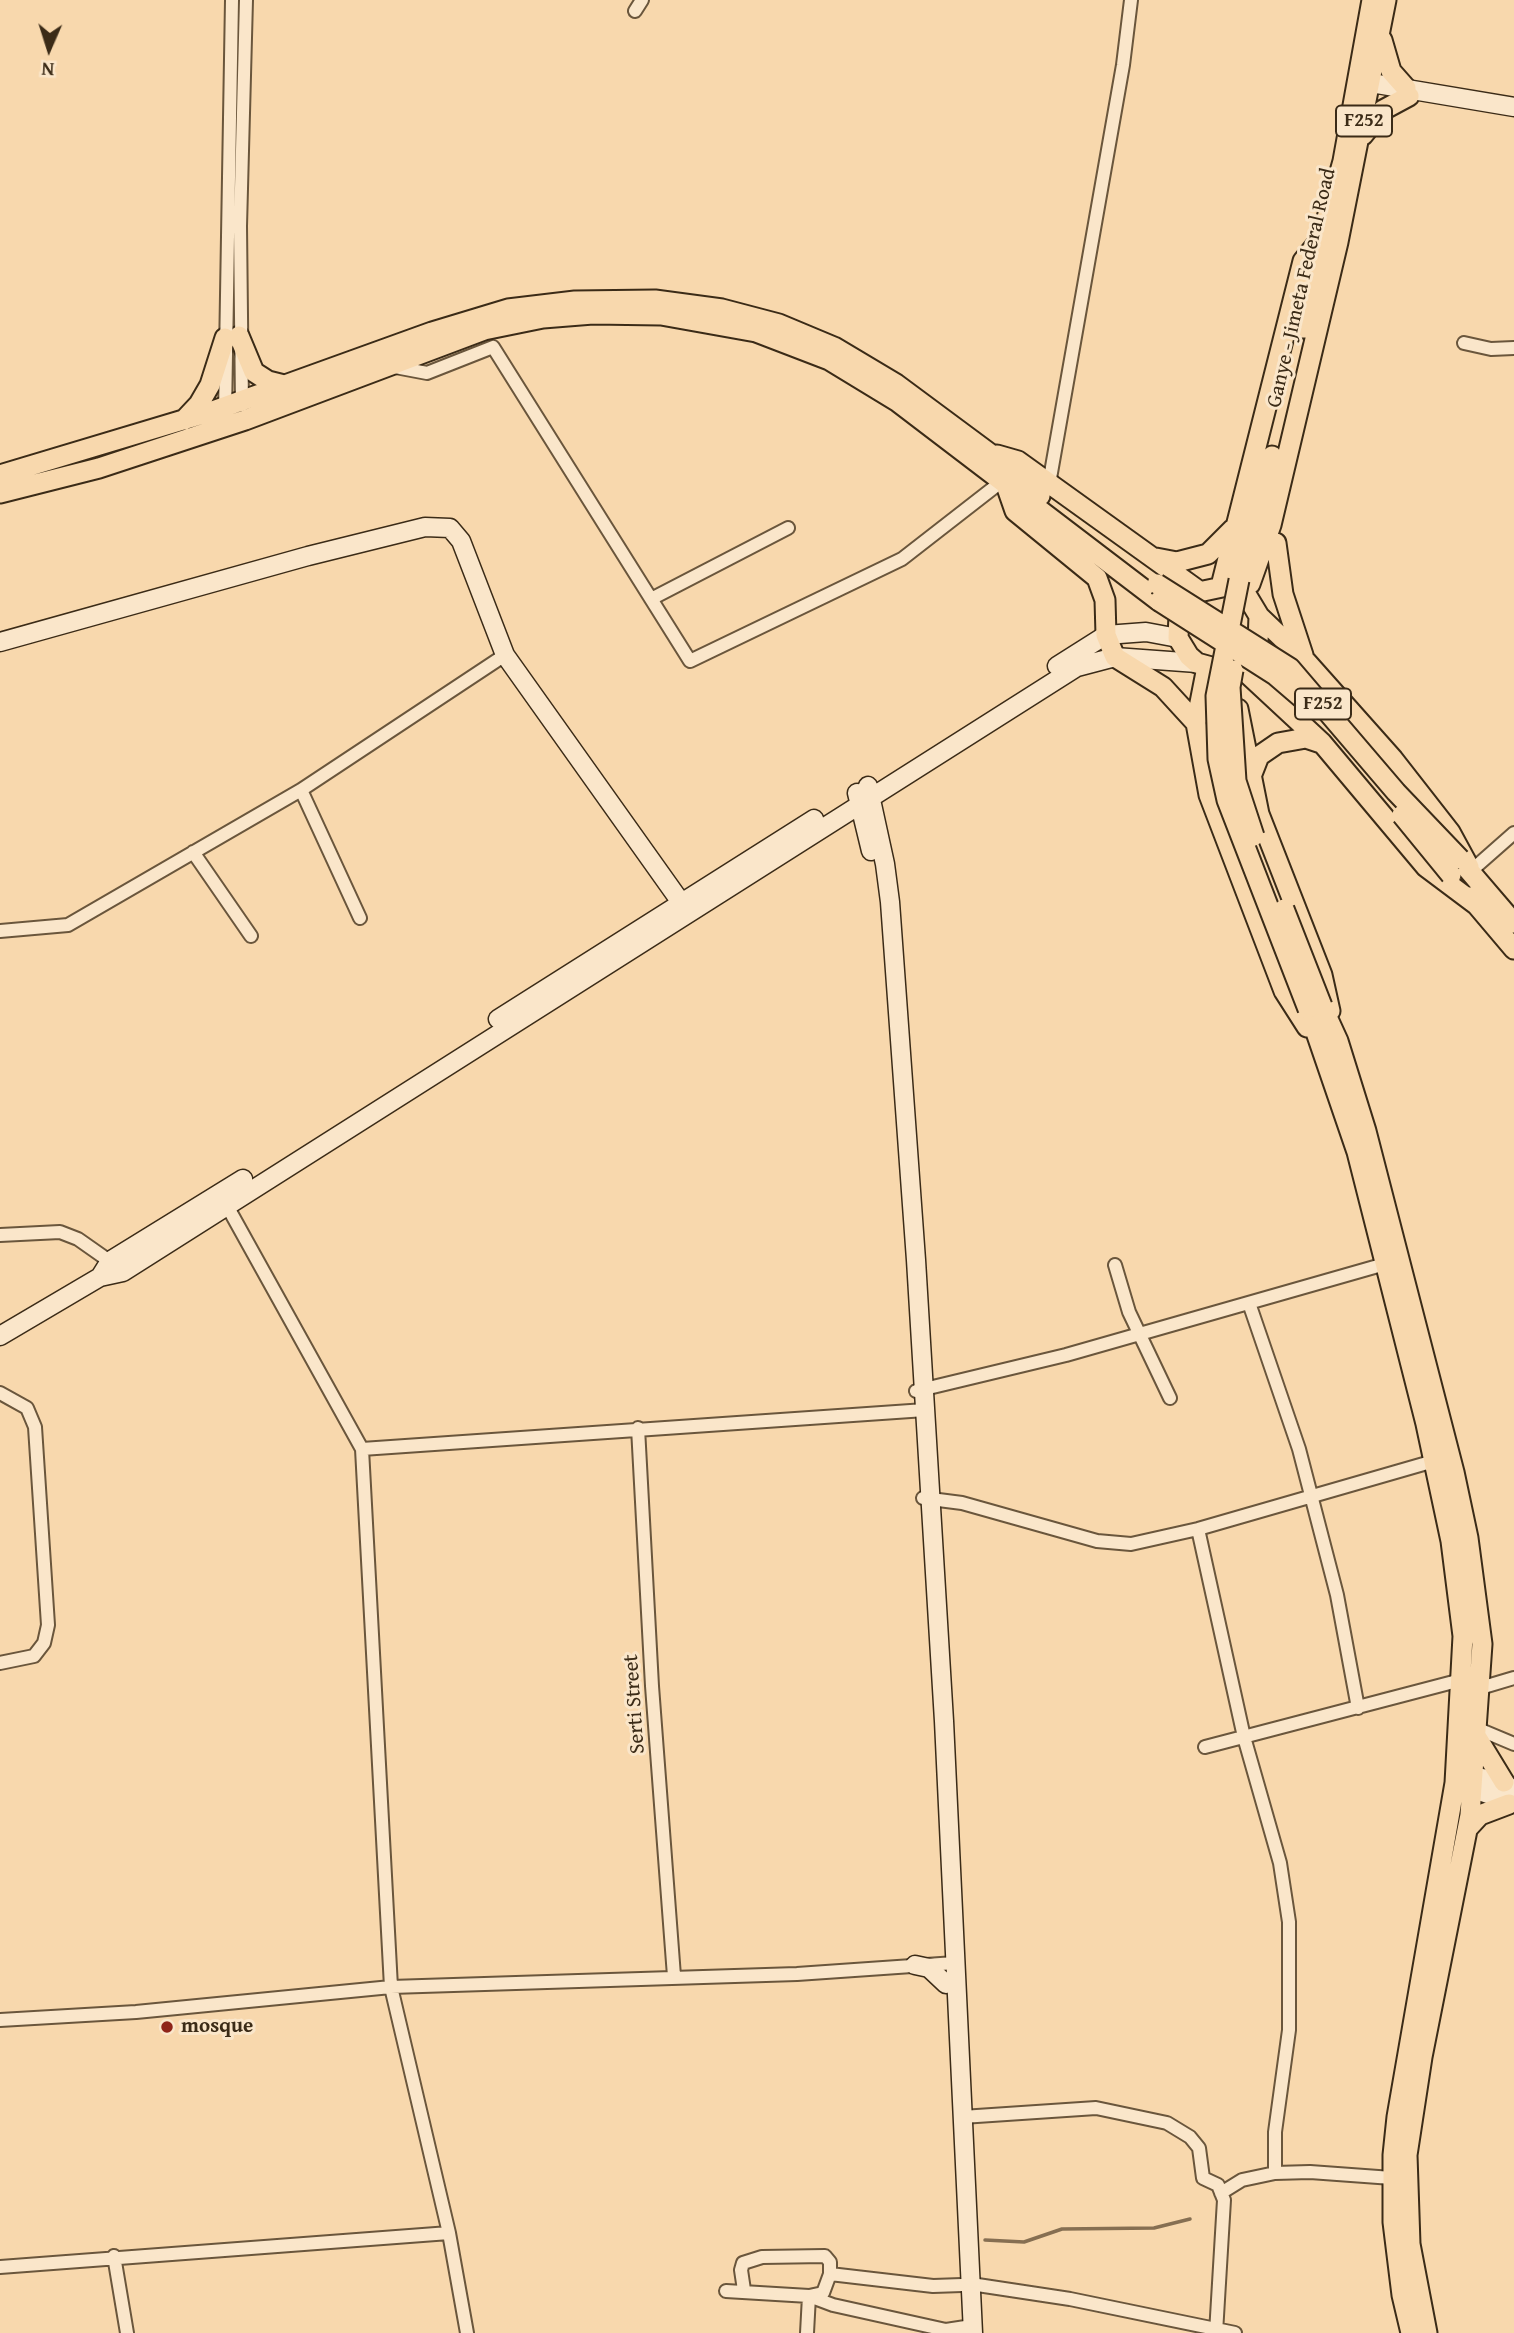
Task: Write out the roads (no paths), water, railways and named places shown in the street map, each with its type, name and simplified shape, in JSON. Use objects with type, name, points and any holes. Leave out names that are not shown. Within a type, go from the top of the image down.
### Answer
[{"type":"main road","name":"Ganye - Jimeta Federal Road","points":[[1330,240],[1372,0]]},
{"type":"main road","name":"Ganye - Jimeta Federal Road","points":[[1237,584],[1271,526],[1324,263],[1360,139],[1386,0]]},
{"type":"main road","points":[[1360,139],[1383,110],[1412,93],[1391,71],[1381,34]]},
{"type":"main road","points":[[1237,584],[1199,591],[1181,610],[1178,638],[1189,656],[1202,665],[1234,665],[1249,655],[1258,642],[1257,611],[1276,543],[1337,275],[1330,240],[1303,261],[1264,424],[1234,528],[1238,590],[1257,611],[1304,659],[1401,770],[1450,832],[1463,868]]},
{"type":"main road","points":[[0,475],[183,421],[234,414],[288,386],[432,332],[508,309],[575,301],[655,300],[722,309],[779,324],[834,346],[896,384],[989,453],[1158,592]]},
{"type":"main road","points":[[0,493],[99,468],[234,414],[385,366],[484,330],[543,318],[633,314],[696,319],[756,332],[829,360],[898,402],[1004,484],[1158,592]]},
{"type":"main road","points":[[232,337],[254,372],[268,381],[288,386]]},
{"type":"main road","points":[[183,421],[200,404],[232,337]]},
{"type":"main road","points":[[989,453],[1018,461],[1199,591]]},
{"type":"main road","points":[[1004,484],[1015,511],[1097,578],[1105,600],[1106,635],[1115,657],[1163,687],[1196,723]]},
{"type":"main road","points":[[1150,557],[1177,562],[1208,554],[1234,528]]},
{"type":"main road","points":[[1276,543],[1283,594],[1304,659]]},
{"type":"main road","points":[[1237,584],[1230,687],[1236,781],[1315,1008],[1370,1144],[1468,1538],[1482,1644],[1469,1684],[1464,1780],[1468,1828],[1422,2057],[1407,2155],[1410,2244],[1427,2333]]},
{"type":"main road","name":"F252","points":[[1158,592],[1290,668],[1396,792],[1514,923]]},
{"type":"main road","points":[[1202,665],[1196,723],[1209,795],[1284,991],[1330,1046]]},
{"type":"main road","points":[[1234,665],[1322,743],[1426,867],[1478,906]]},
{"type":"main road","points":[[1234,665],[1250,779],[1259,814],[1322,975],[1330,1046],[1434,1461],[1459,1594],[1476,1732],[1510,1796],[1480,1815],[1468,1828]]},
{"type":"main road","points":[[1250,779],[1259,756],[1278,743],[1306,738],[1322,743]]},
{"type":"main road","name":"F252","points":[[1463,868],[1478,906],[1514,949]]},
{"type":"main road","points":[[1410,2333],[1397,2259],[1392,2178],[1396,2117],[1476,1732]]},
{"type":"street","points":[[232,0],[234,414]]},
{"type":"street","points":[[232,337],[246,0]]},
{"type":"street","points":[[630,0],[635,11],[642,0]]},
{"type":"street","points":[[1049,484],[1123,65],[1131,0]]},
{"type":"street","points":[[1370,87],[1514,107]]},
{"type":"street","points":[[1464,343],[1491,349],[1514,348]]},
{"type":"street","points":[[385,366],[427,373],[493,346],[690,661],[902,559],[1004,484]]},
{"type":"street","points":[[0,642],[308,556],[450,527],[461,541],[505,655],[680,901]]},
{"type":"street","points":[[651,599],[788,528]]},
{"type":"street","points":[[116,1266],[226,1204],[864,796],[1106,635],[1146,632],[1178,638]]},
{"type":"street","points":[[0,931],[68,925],[301,790],[505,655]]},
{"type":"street","points":[[0,1336],[100,1277],[680,901],[864,796],[1077,667],[1115,657],[1202,665]]},
{"type":"street","points":[[301,790],[360,918]]},
{"type":"street","points":[[726,2291],[809,2296],[833,2305],[935,2328],[968,2330],[962,2116],[890,902],[864,796]]},
{"type":"street","points":[[1463,868],[1514,833]]},
{"type":"street","points":[[193,852],[251,936]]},
{"type":"street","points":[[226,1204],[362,1449],[391,1987],[449,2233],[467,2333]]},
{"type":"street","points":[[0,1235],[60,1232],[78,1239],[116,1266]]},
{"type":"street","points":[[920,1390],[1141,1334],[1385,1264]]},
{"type":"street","points":[[1115,1265],[1129,1312],[1170,1398]]},
{"type":"street","points":[[1249,1303],[1311,1496],[1337,1595],[1358,1707]]},
{"type":"street","points":[[0,1393],[27,1408],[35,1427],[48,1625],[44,1643],[34,1656],[0,1663]]},
{"type":"street","points":[[362,1449],[921,1410]]},
{"type":"street","name":"Serti Street","points":[[638,1428],[652,1686],[674,1976]]},
{"type":"street","points":[[927,1497],[1117,1544],[1198,1529],[1434,1461]]},
{"type":"street","points":[[1198,1529],[1244,1737],[1280,1863],[1289,1922],[1289,2030],[1275,2132],[1275,2173]]},
{"type":"street","points":[[1205,1747],[1358,1707],[1469,1684],[1514,1678]]},
{"type":"street","points":[[1476,1732],[1514,1744]]},
{"type":"street","points":[[1464,1780],[1510,1796]]},
{"type":"street","points":[[0,2020],[136,2012],[391,1987],[797,1973],[951,1963]]},
{"type":"street","points":[[951,1963],[946,1984],[966,2284]]},
{"type":"street","points":[[915,1965],[929,1968],[946,1984]]},
{"type":"street","points":[[962,2116],[1096,2108],[1167,2123],[1190,2137],[1199,2148],[1203,2178],[1218,2185],[1225,2220],[1217,2331]]},
{"type":"street","points":[[1221,2193],[1242,2180],[1275,2173],[1310,2172],[1392,2178]]},
{"type":"street","points":[[0,2267],[114,2256],[449,2233]]},
{"type":"street","points":[[114,2256],[127,2333]]},
{"type":"street","points":[[744,2290],[741,2270],[743,2263],[761,2257],[825,2256],[830,2262],[830,2274],[823,2293],[809,2296]]},
{"type":"street","points":[[830,2274],[933,2286],[966,2284],[1070,2299],[1235,2333]]},
{"type":"street","points":[[807,2333],[809,2296]]},
{"type":"waterway","points":[[985,2240],[1024,2242],[1062,2229],[1154,2228],[1190,2219]]},
{"type":"place","name":"mosque","points":[[167,2027]]}]
